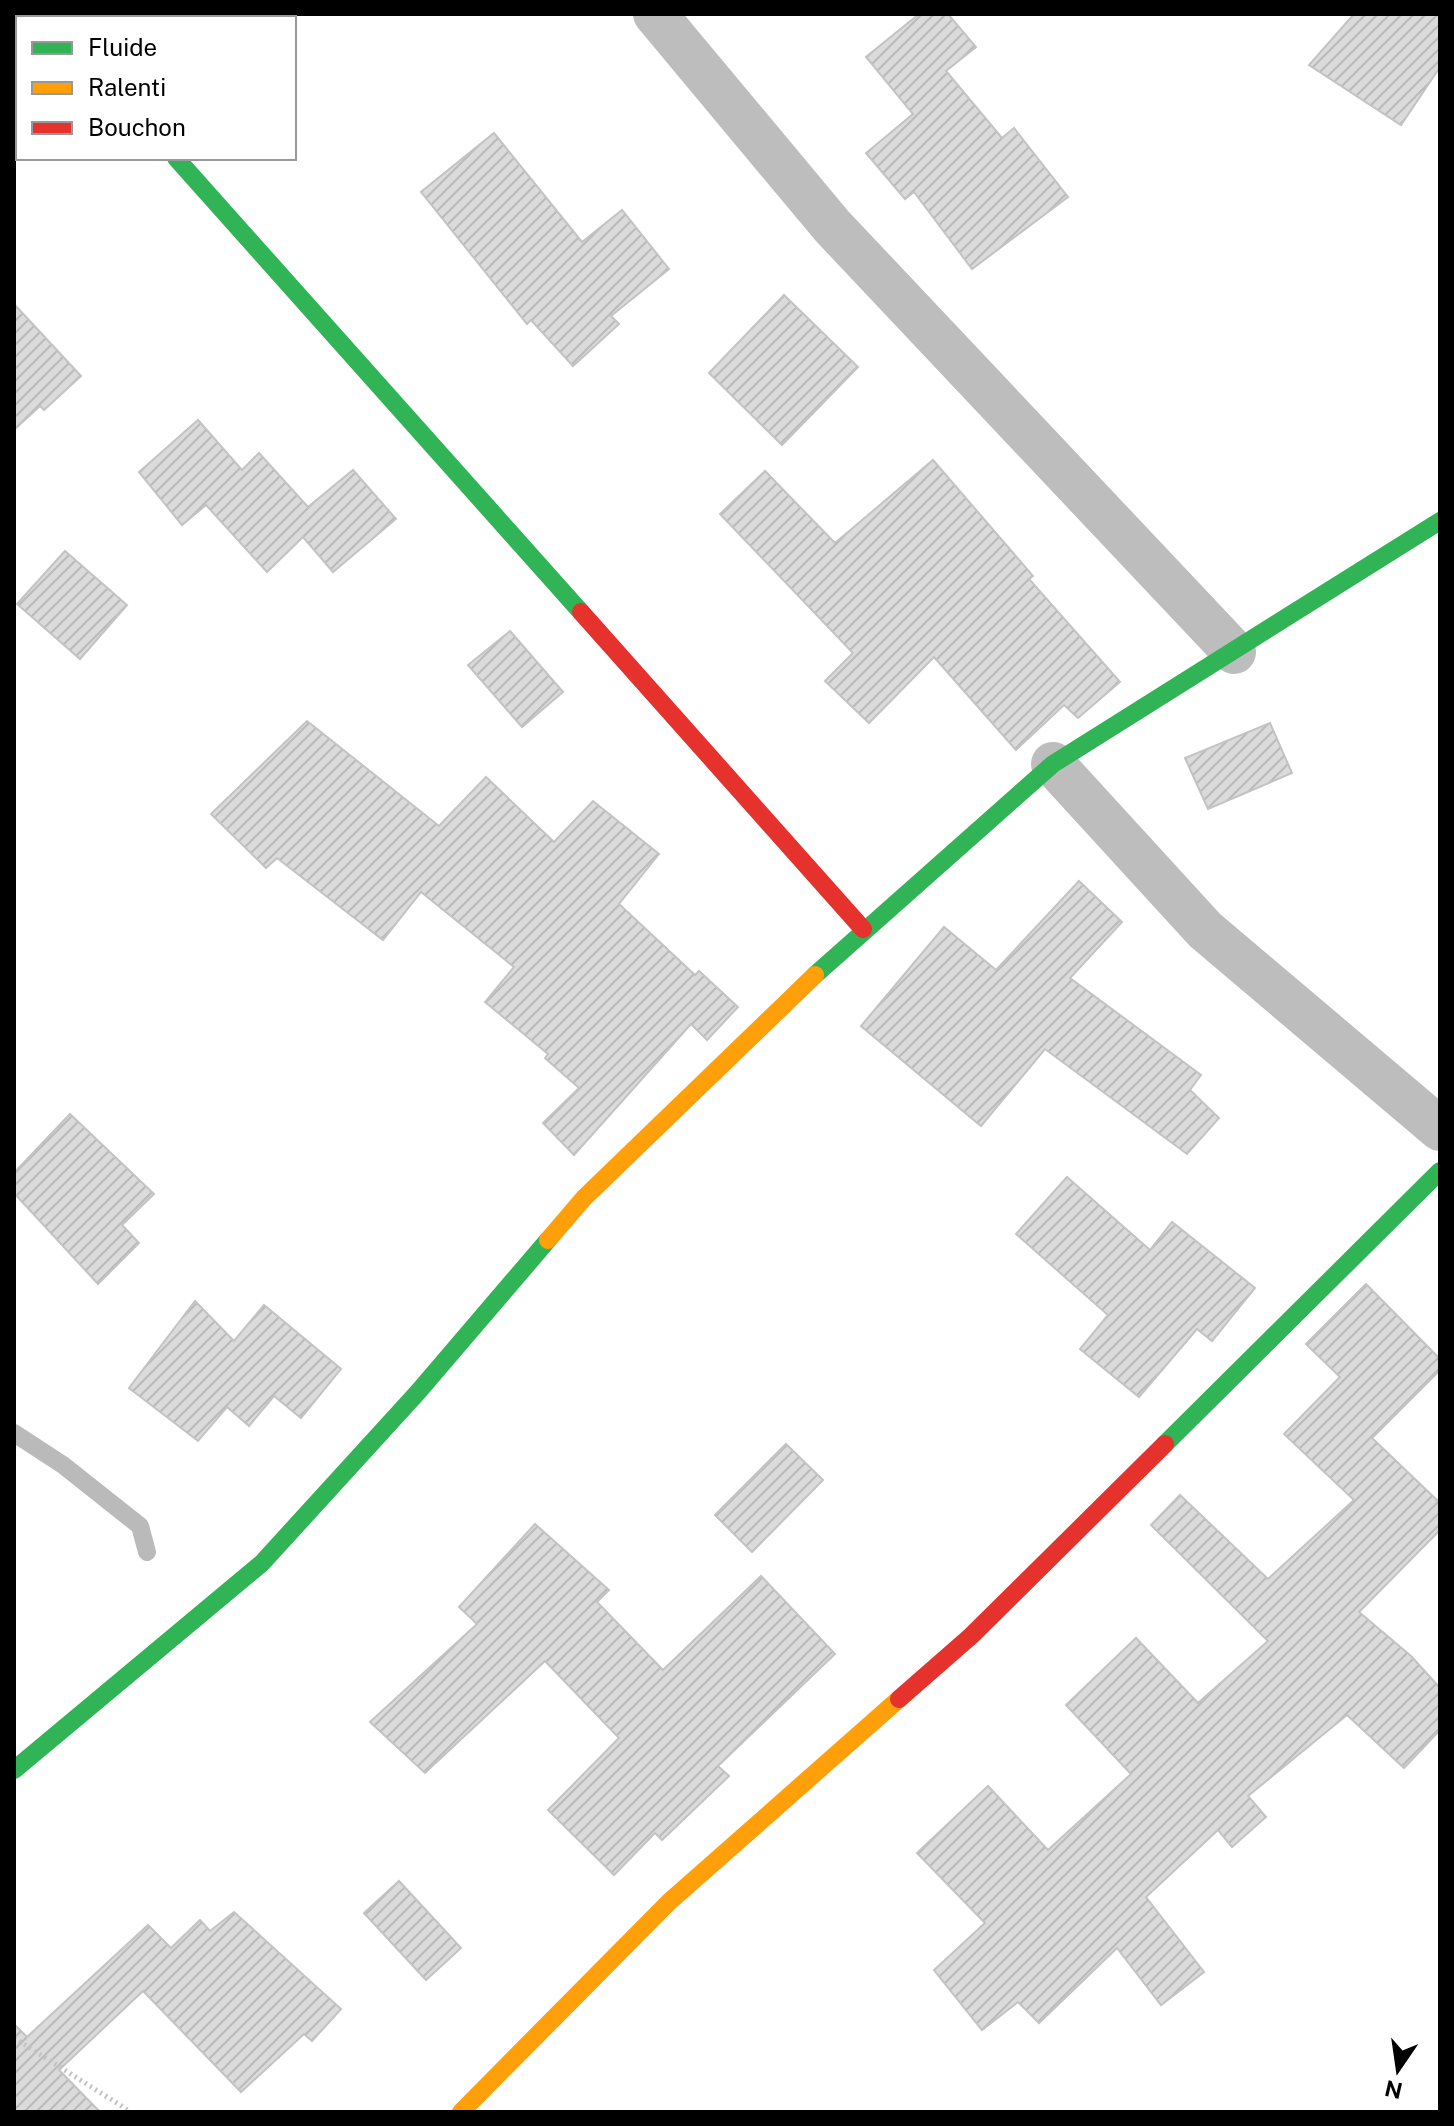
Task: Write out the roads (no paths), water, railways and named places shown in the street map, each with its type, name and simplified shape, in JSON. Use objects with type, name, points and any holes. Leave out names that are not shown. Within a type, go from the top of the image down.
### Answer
[{"type":"street","points":[[655,14],[832,226],[1234,652]]},
{"type":"street","points":[[178,160],[863,929]]},
{"type":"street","points":[[14,1770],[262,1563],[418,1392],[584,1198],[863,929],[1053,764],[1440,521]]},
{"type":"street","points":[[1053,764],[1205,930],[1440,1129]]},
{"type":"street","points":[[461,2112],[669,1902],[971,1636],[1440,1171]]},
{"type":"waterway","points":[[14,1433],[63,1465],[140,1526],[147,1552]]}]
